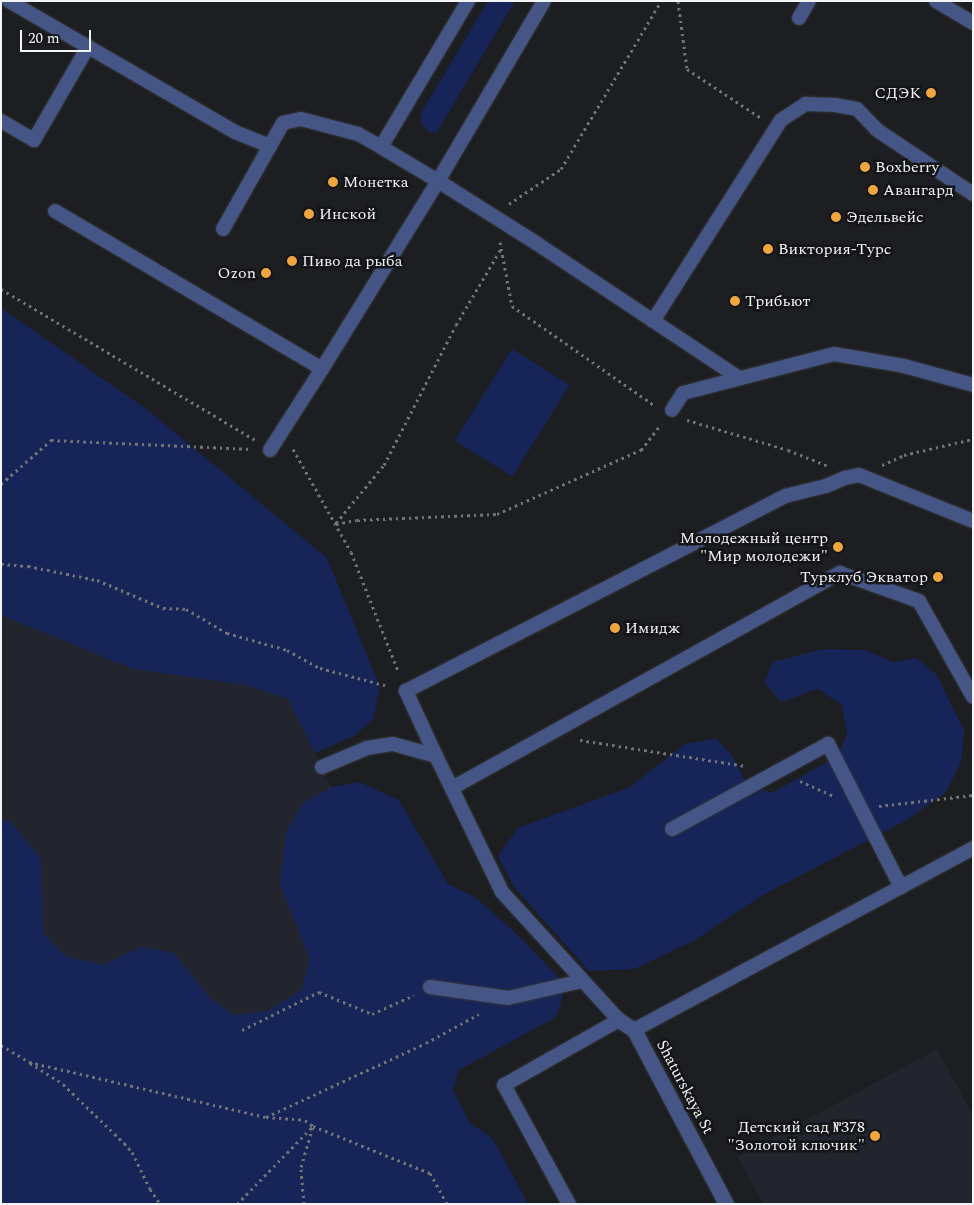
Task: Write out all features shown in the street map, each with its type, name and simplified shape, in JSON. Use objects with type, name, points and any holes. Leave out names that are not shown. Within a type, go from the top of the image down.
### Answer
[{"type":"street","name":"Shaturskaya St","points":[[619,1020],[634,1030],[726,1204]]},
{"type":"lane","points":[[9,1],[236,132],[270,146]]},
{"type":"lane","points":[[381,147],[468,1]]},
{"type":"lane","points":[[270,450],[438,181],[544,1]]},
{"type":"lane","points":[[799,18],[809,1]]},
{"type":"lane","points":[[936,1],[973,23]]},
{"type":"lane","points":[[1,121],[34,140],[88,47]]},
{"type":"lane","points":[[653,321],[781,120],[806,104],[835,105],[857,109],[877,130],[973,194]]},
{"type":"lane","points":[[223,229],[283,124],[301,119],[358,134],[438,181],[739,378]]},
{"type":"lane","points":[[55,212],[322,369]]},
{"type":"lane","points":[[670,412],[683,393],[834,354],[904,366],[973,384]]},
{"type":"lane","points":[[569,1204],[504,1085],[619,1020],[502,892],[406,691],[786,496],[826,486],[844,478],[859,475],[973,521]]},
{"type":"lane","points":[[452,788],[840,573],[919,601],[973,697]]},
{"type":"lane","points":[[322,766],[368,748],[394,744],[436,756]]},
{"type":"lane","points":[[672,829],[828,744],[902,887]]},
{"type":"lane","points":[[634,1030],[973,848]]},
{"type":"lane","points":[[430,987],[508,998],[582,981]]},
{"type":"path","points":[[661,1],[561,169],[491,215],[502,248],[512,306],[670,412],[788,450],[825,464],[844,478]]},
{"type":"path","points":[[678,1],[687,68],[776,128]]},
{"type":"path","points":[[336,524],[384,465],[456,325],[502,248]]},
{"type":"path","points":[[1,290],[270,450]]},
{"type":"path","points":[[336,524],[357,520],[497,514],[641,450],[670,412]]},
{"type":"path","points":[[282,431],[351,552],[406,691]]},
{"type":"path","points":[[859,475],[904,454],[973,439]]},
{"type":"path","points":[[1,484],[51,440],[270,450]]},
{"type":"path","points":[[1,564],[28,566],[97,580],[163,608],[186,609],[227,634],[287,650],[320,668],[406,691]]},
{"type":"path","points":[[242,1030],[319,992],[372,1014],[430,987]]},
{"type":"path","points":[[266,1117],[426,1043],[508,998]]},
{"type":"path","points":[[1,1045],[63,1084],[124,1143],[132,1152],[150,1190],[160,1204]]},
{"type":"path","points":[[29,1062],[266,1117],[305,1120],[313,1126],[430,1173],[447,1204]]},
{"type":"path","points":[[237,1204],[313,1126]]},
{"type":"path","points":[[304,1204],[301,1167],[313,1126]]},
{"type":"shaded area","points":[[488,1],[515,1],[437,132],[430,133],[421,123],[421,113]]},
{"type":"shaded area","points":[[1,308],[145,408],[327,558],[380,687],[373,719],[354,736],[315,753],[288,699],[246,685],[133,669],[1,615]]},
{"type":"shaded area","points":[[512,349],[570,385],[512,477],[455,441]]},
{"type":"shaded area","points":[[1,615],[133,669],[246,685],[288,699],[438,1003],[343,1058],[1,1000]]},
{"type":"shaded area","points":[[824,649],[864,650],[894,662],[916,658],[937,675],[964,730],[961,762],[946,792],[907,820],[761,896],[695,940],[634,969],[589,971],[514,887],[498,856],[518,828],[630,787],[685,744],[716,738],[733,757],[746,783],[772,793],[838,756],[847,734],[842,705],[818,689],[781,702],[764,682],[773,662]]},
{"type":"shaded area","points":[[359,782],[399,800],[448,884],[475,897],[521,938],[559,978],[563,996],[556,1017],[459,1070],[453,1090],[470,1123],[493,1139],[528,1204],[1,1204],[1,818],[12,823],[41,859],[43,933],[65,956],[103,965],[141,947],[174,953],[210,998],[234,1015],[268,1011],[301,990],[310,959],[280,884],[286,832],[303,803],[332,787]]},
{"type":"shaded area","name":"Детский сад №378 \"Золотой ключик\"","points":[[937,1049],[973,1115],[973,1204],[763,1204],[738,1157]]},
{"type":"place","name":"СДЭК","points":[[931,93]]},
{"type":"place","name":"Boxberry","points":[[865,167]]},
{"type":"place","name":"Монетка","points":[[333,182]]},
{"type":"place","name":"Авангард","points":[[873,190]]},
{"type":"place","name":"Инской","points":[[309,214]]},
{"type":"place","name":"Эдельвейс","points":[[836,217]]},
{"type":"place","name":"Виктория-Турс","points":[[768,249]]},
{"type":"place","name":"Пиво да рыба","points":[[292,261]]},
{"type":"place","name":"Ozon","points":[[266,273]]},
{"type":"place","name":"Трибьют","points":[[735,301]]},
{"type":"place","name":"Молодежный центр \"Мир молодежи\"","points":[[838,547]]},
{"type":"place","name":"Турклуб Экватор","points":[[938,577]]},
{"type":"place","name":"Имидж","points":[[615,628]]},
{"type":"place","name":"Детский сад №378 \"Золотой ключик\"","points":[[875,1136]]}]
